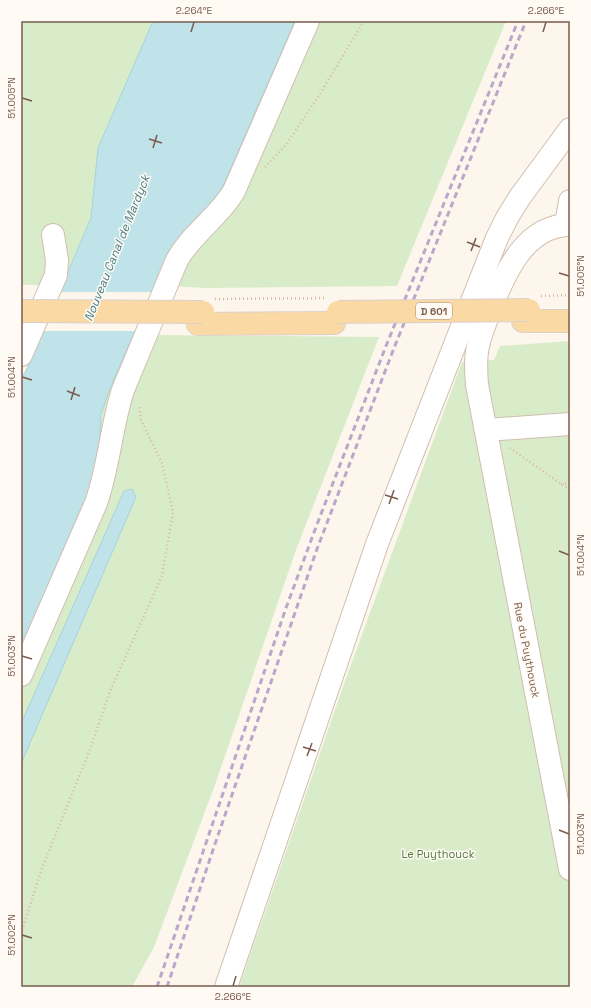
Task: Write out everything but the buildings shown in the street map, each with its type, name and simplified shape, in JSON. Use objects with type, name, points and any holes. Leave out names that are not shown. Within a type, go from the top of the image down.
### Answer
[{"type":"main road","name":"D 601","points":[[528,309],[570,320]]},
{"type":"main road","name":"D 601","points":[[21,311],[205,312],[570,309]]},
{"type":"main road","name":"D 601","points":[[21,322],[205,312]]},
{"type":"street","points":[[21,675],[96,503],[103,482],[117,410],[123,390],[177,260],[186,245],[218,213],[234,191],[308,21]]},
{"type":"street","points":[[226,987],[377,544],[468,310],[497,238],[507,218],[520,197],[570,128]]},
{"type":"street","points":[[568,225],[570,201]]},
{"type":"street","name":"Rue du Puythouck","points":[[568,225],[554,228],[537,236],[529,242],[517,256],[506,274],[485,323],[478,346],[476,365],[477,385],[570,869]]},
{"type":"street","points":[[21,354],[56,274],[57,260],[53,236]]},
{"type":"street","points":[[486,430],[570,424]]},
{"type":"path","points":[[263,169],[286,145],[318,97],[364,21]]},
{"type":"path","points":[[528,309],[570,295]]},
{"type":"path","points":[[205,312],[334,311]]},
{"type":"path","points":[[21,934],[42,868],[89,752],[111,689],[162,576],[173,512],[162,463],[141,420],[138,399]]},
{"type":"path","points":[[486,430],[570,490]]},
{"type":"path","points":[[561,484],[570,483]]},
{"type":"green space","points":[[21,21],[153,21],[98,148],[91,218],[62,285],[21,285]]},
{"type":"green space","points":[[295,21],[506,21],[397,286],[205,288],[156,285],[215,201],[224,184]]},
{"type":"green space","points":[[158,335],[379,337],[296,550],[216,782],[154,947],[132,987],[21,987],[21,764],[136,497],[132,489],[124,491],[21,724],[21,647],[86,498],[104,405],[131,340]]},
{"type":"green space","name":"Le Puythouck","points":[[570,341],[570,987],[239,987],[345,681],[462,362],[494,360],[500,346]]},
{"type":"water","name":"Nouveau Canal de Mardyck","points":[[153,21],[295,21],[224,184],[215,201],[169,254],[110,388],[101,415],[99,456],[93,481],[21,647],[21,377],[25,373],[91,218],[98,148]]},
{"type":"water","points":[[132,489],[136,497],[21,764],[21,724],[124,491]]},
{"type":"pier","points":[[57,292],[154,292],[137,331],[41,331]]},
{"type":"railway","points":[[157,987],[286,608],[316,527],[386,346],[518,21]]},
{"type":"railway","points":[[167,987],[317,549],[394,348],[526,21]]}]
